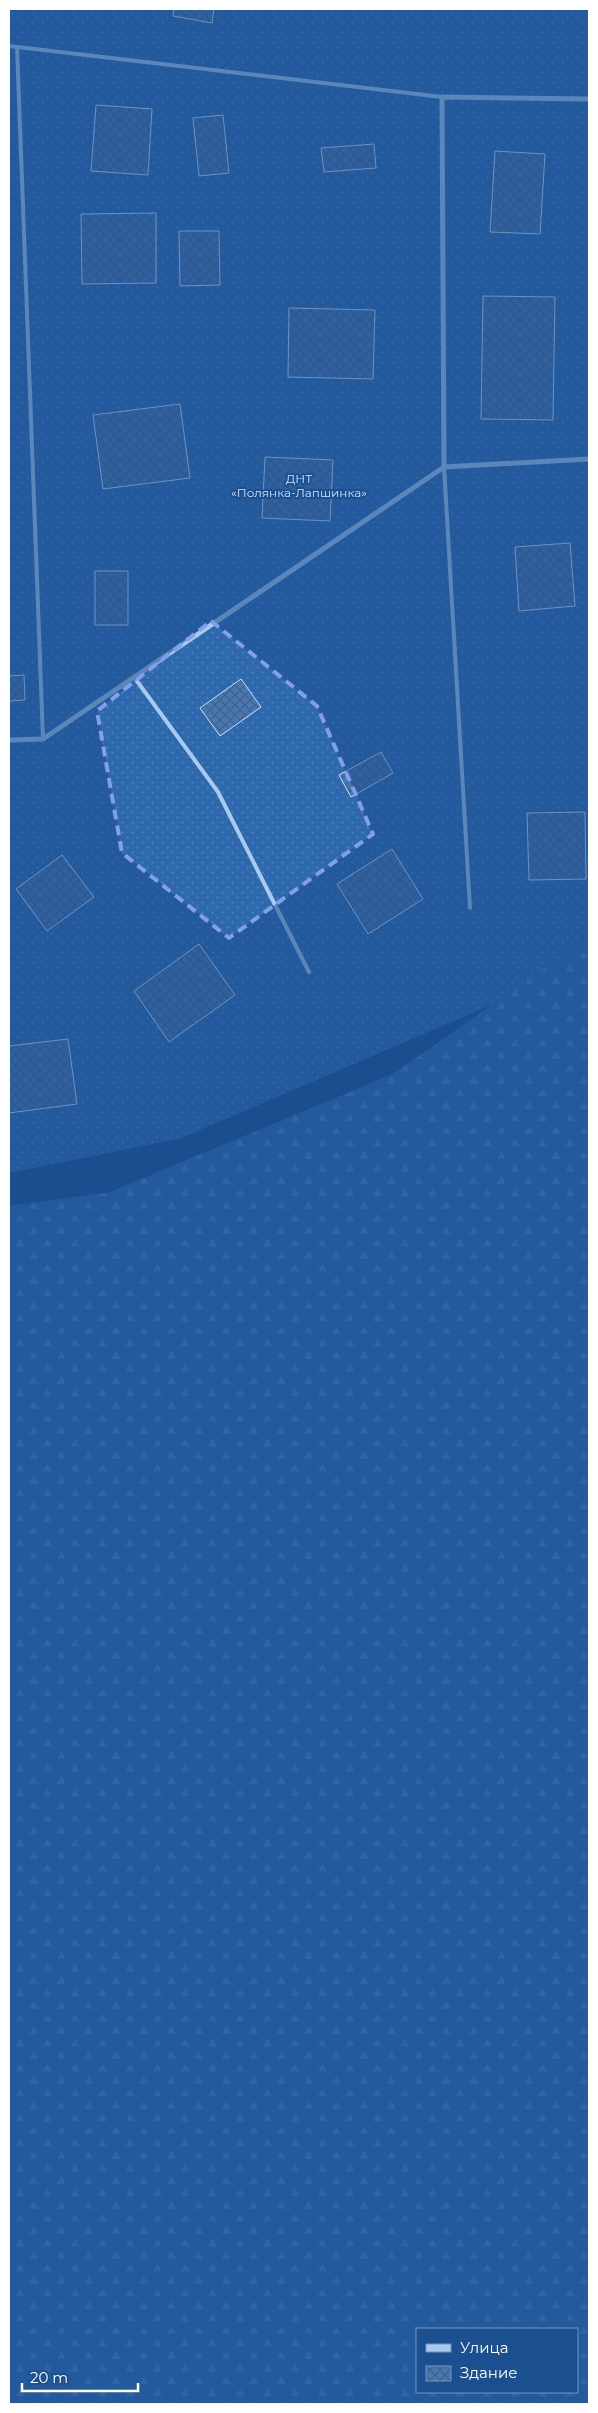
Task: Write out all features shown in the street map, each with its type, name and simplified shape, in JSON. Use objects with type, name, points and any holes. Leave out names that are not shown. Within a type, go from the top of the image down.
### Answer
[{"type":"street","points":[[444,467],[442,97],[589,99]]},
{"type":"street","points":[[9,740],[43,739],[444,467],[589,459]]},
{"type":"lane","points":[[9,46],[442,97]]},
{"type":"lane","points":[[17,47],[43,739]]},
{"type":"lane","points":[[444,467],[470,908]]},
{"type":"lane","points":[[134,677],[218,792],[309,972]]},
{"type":"highlighted area","points":[[211,621],[317,706],[373,834],[229,938],[122,853],[97,711]]},
{"type":"green space","name":"ДНТ «Полянка-Лапшинка»","points":[[9,9],[589,9],[589,963],[181,1138],[9,1173]]},
{"type":"green space","points":[[589,937],[589,2404],[9,2404],[9,1206],[110,1192],[393,1074]]},
{"type":"building","points":[[174,9],[214,9],[212,23],[173,16]]},
{"type":"building","points":[[96,105],[152,109],[148,175],[91,171]]},
{"type":"building","points":[[223,115],[229,173],[199,176],[193,118]]},
{"type":"building","points":[[374,144],[376,168],[324,172],[321,148]]},
{"type":"building","points":[[495,151],[545,154],[540,234],[490,232]]},
{"type":"building","points":[[156,213],[156,283],[82,284],[81,214]]},
{"type":"building","points":[[179,231],[219,231],[220,285],[180,286]]},
{"type":"building","points":[[483,296],[555,297],[553,420],[481,419]]},
{"type":"building","points":[[289,308],[375,310],[373,379],[288,377]]},
{"type":"building","points":[[180,404],[190,478],[103,489],[93,415]]},
{"type":"building","points":[[265,457],[333,460],[330,521],[262,518]]},
{"type":"building","points":[[570,543],[575,606],[519,611],[515,547]]},
{"type":"building","points":[[95,571],[128,571],[128,625],[95,625]]},
{"type":"building","points":[[24,675],[25,700],[9,701],[9,676]]},
{"type":"building","points":[[241,679],[261,707],[220,736],[200,708]]},
{"type":"building","points":[[381,752],[393,773],[351,797],[339,775]]},
{"type":"building","points":[[585,812],[586,879],[529,880],[527,813]]},
{"type":"building","points":[[392,849],[423,899],[368,934],[337,884]]},
{"type":"building","points":[[62,855],[94,897],[47,931],[16,889]]},
{"type":"building","points":[[199,944],[235,995],[169,1042],[134,991]]},
{"type":"building","points":[[68,1039],[77,1104],[9,1113],[9,1046]]}]
